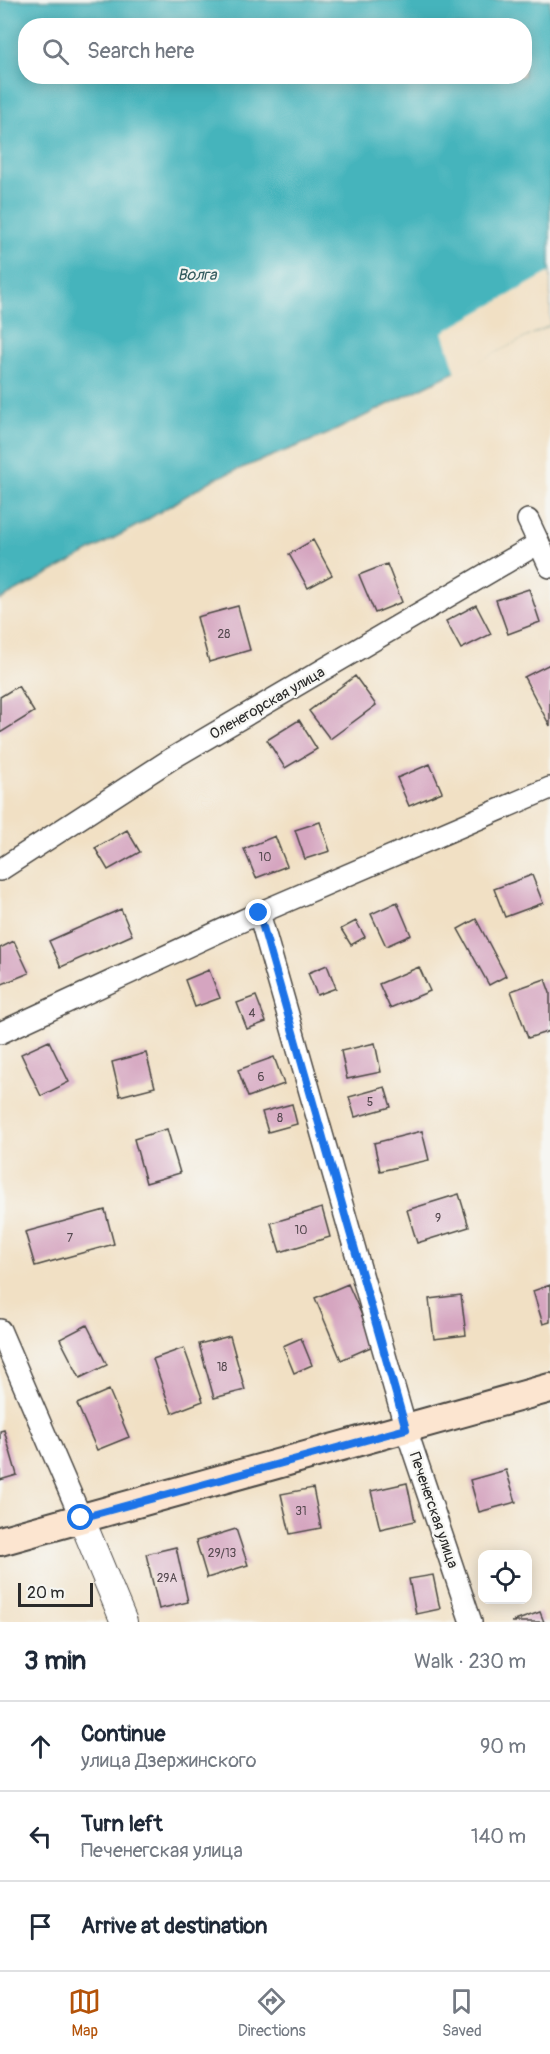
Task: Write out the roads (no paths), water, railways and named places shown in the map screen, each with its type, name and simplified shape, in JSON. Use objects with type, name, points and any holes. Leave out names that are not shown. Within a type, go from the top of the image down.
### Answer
[{"type":"main road","points":[[0,1541],[550,1388]]},
{"type":"street","points":[[528,520],[550,567]]},
{"type":"street","name":"Оленегорская улица","points":[[0,870],[171,759],[539,543]]},
{"type":"street","points":[[0,1032],[259,913],[550,788]]},
{"type":"street","name":"Печенегская улица","points":[[259,913],[406,1429],[471,1622]]},
{"type":"street","points":[[0,1330],[124,1622]]},
{"type":"water","name":"Волга","points":[[0,0],[550,0],[550,325],[328,434],[214,479],[140,524],[0,600]]}]
